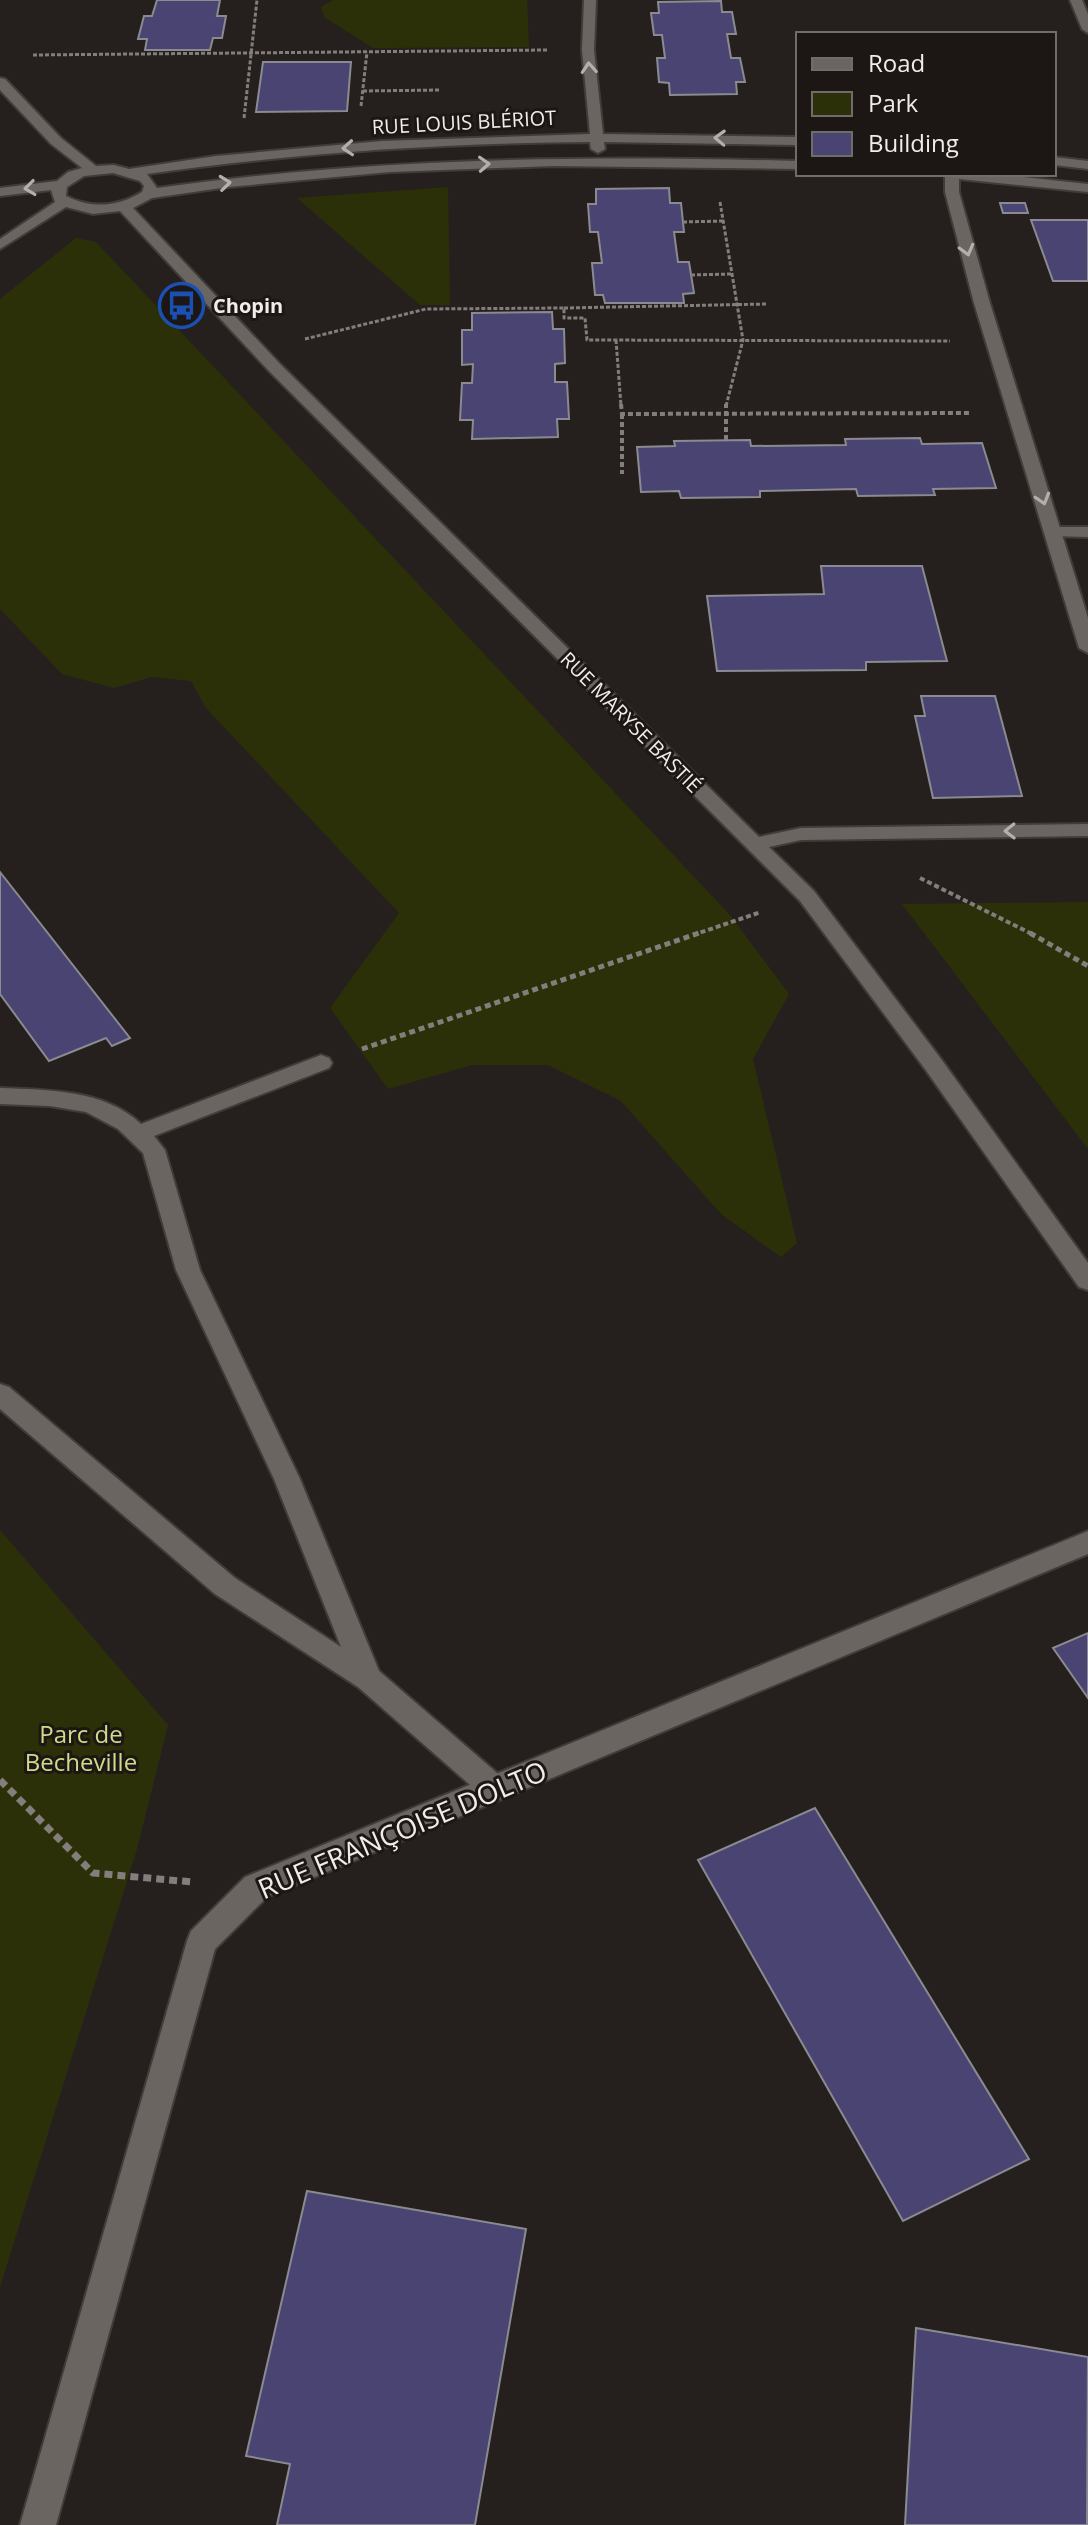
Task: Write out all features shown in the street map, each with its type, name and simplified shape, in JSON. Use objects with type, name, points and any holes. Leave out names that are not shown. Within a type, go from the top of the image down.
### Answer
[{"type":"street","points":[[590,0],[588,50],[600,160]]},
{"type":"street","points":[[1076,0],[1088,29]]},
{"type":"street","points":[[2,86],[56,141],[93,170]]},
{"type":"street","name":"RUE LOUIS BLÉRIOT","points":[[93,170],[133,172],[195,162],[326,149],[595,136],[796,141]]},
{"type":"street","name":"RUE LOUIS BLÉRIOT","points":[[123,206],[148,194],[308,174],[600,160],[796,165]]},
{"type":"street","points":[[1056,161],[1088,165]]},
{"type":"street","points":[[93,170],[67,179],[57,192],[65,202],[84,209],[123,206]]},
{"type":"street","points":[[133,172],[145,178],[151,186],[148,194]]},
{"type":"street","points":[[953,176],[952,192],[982,303],[1088,648]]},
{"type":"street","points":[[972,176],[1088,188]]},
{"type":"street","points":[[0,192],[60,185]]},
{"type":"street","points":[[0,245],[65,202]]},
{"type":"street","name":"RUE MARYSE BASTIÉ","points":[[123,206],[275,368],[807,896],[933,1064],[1088,1281]]},
{"type":"street","points":[[1053,532],[1088,532]]},
{"type":"street","points":[[754,844],[801,834],[1088,830]]},
{"type":"street","points":[[137,1134],[321,1063]]},
{"type":"street","points":[[0,1096],[50,1098],[91,1105],[126,1123],[154,1150],[188,1270],[287,1479],[368,1679]]},
{"type":"street","points":[[0,1394],[225,1586],[368,1679],[494,1788]]},
{"type":"street","name":"RUE FRANÇOISE DOLTO","points":[[38,2525],[202,1941],[256,1887],[1088,1542]]},
{"type":"path","points":[[243,124],[257,0]]},
{"type":"path","points":[[23,55],[588,50]]},
{"type":"path","points":[[360,116],[367,52]]},
{"type":"path","points":[[363,91],[441,90]]},
{"type":"path","points":[[718,193],[743,340],[724,414],[726,440]]},
{"type":"path","points":[[683,222],[723,221]]},
{"type":"path","points":[[691,275],[732,274]]},
{"type":"path","points":[[300,341],[426,309],[767,304]]},
{"type":"path","points":[[564,308],[564,318],[585,318],[587,340],[996,341]]},
{"type":"path","points":[[616,340],[622,414],[622,474]]},
{"type":"path","points":[[622,414],[1016,413]]},
{"type":"path","points":[[906,878],[935,878]]},
{"type":"path","points":[[920,878],[955,899],[1057,946],[1088,966]]},
{"type":"path","points":[[321,1063],[807,896]]},
{"type":"path","points":[[0,1780],[93,1873],[256,1887]]},
{"type":"green space","points":[[333,0],[527,0],[529,47],[373,48],[324,17],[321,7]]},
{"type":"green space","points":[[448,187],[450,305],[420,305],[297,198]]},
{"type":"green space","points":[[76,238],[96,242],[730,915],[789,994],[753,1059],[797,1243],[781,1257],[721,1214],[621,1101],[548,1065],[472,1065],[388,1089],[330,1008],[399,913],[206,708],[191,681],[152,677],[114,688],[62,674],[0,609],[0,299]]},
{"type":"green space","points":[[1088,902],[1088,1149],[902,904]]},
{"type":"green space","name":"Parc de Becheville","points":[[0,1530],[168,1725],[137,1849],[0,2287]]},
{"type":"building","points":[[157,0],[220,0],[217,16],[226,16],[222,38],[213,38],[210,50],[145,50],[147,39],[138,39],[144,16],[152,16]]},
{"type":"building","points":[[721,1],[722,12],[732,12],[736,34],[727,34],[731,58],[740,58],[745,82],[736,82],[737,94],[670,95],[669,83],[659,82],[657,58],[665,58],[662,35],[654,35],[651,13],[659,13],[658,2]]},
{"type":"building","points":[[263,62],[351,62],[347,111],[256,112]]},
{"type":"building","points":[[669,188],[670,203],[681,203],[684,232],[674,232],[678,262],[689,262],[694,293],[683,294],[684,303],[605,303],[603,295],[595,295],[592,263],[602,263],[598,232],[590,232],[588,204],[596,204],[596,189]]},
{"type":"building","points":[[1000,203],[1025,203],[1028,213],[1003,213]]},
{"type":"building","points":[[1031,220],[1088,220],[1088,281],[1053,281]]},
{"type":"building","points":[[552,312],[553,329],[564,329],[565,363],[555,364],[555,382],[567,382],[569,419],[557,419],[558,437],[472,439],[473,420],[460,420],[462,383],[472,383],[473,364],[462,365],[462,330],[472,330],[472,313]]},
{"type":"building","points":[[920,438],[922,444],[982,443],[996,488],[933,489],[935,495],[858,496],[856,489],[760,491],[760,497],[681,498],[679,491],[641,492],[637,447],[675,446],[674,441],[750,440],[751,446],[846,445],[845,439]]},
{"type":"building","points":[[821,566],[922,566],[947,661],[866,662],[866,670],[717,671],[707,596],[824,594]]},
{"type":"building","points":[[921,696],[995,696],[1022,796],[933,798],[915,716],[925,716]]},
{"type":"building","points":[[0,872],[130,1038],[112,1046],[106,1038],[49,1061],[0,994]]},
{"type":"building","points":[[1088,1633],[1088,1698],[1053,1648]]},
{"type":"building","points":[[815,1808],[1029,2159],[903,2221],[698,1860]]},
{"type":"building","points":[[307,2191],[526,2229],[475,2525],[277,2525],[290,2464],[246,2456]]},
{"type":"building","points":[[916,2328],[1088,2357],[1087,2525],[905,2525]]},
{"type":"place","name":"Chopin","points":[[182,305]]}]
